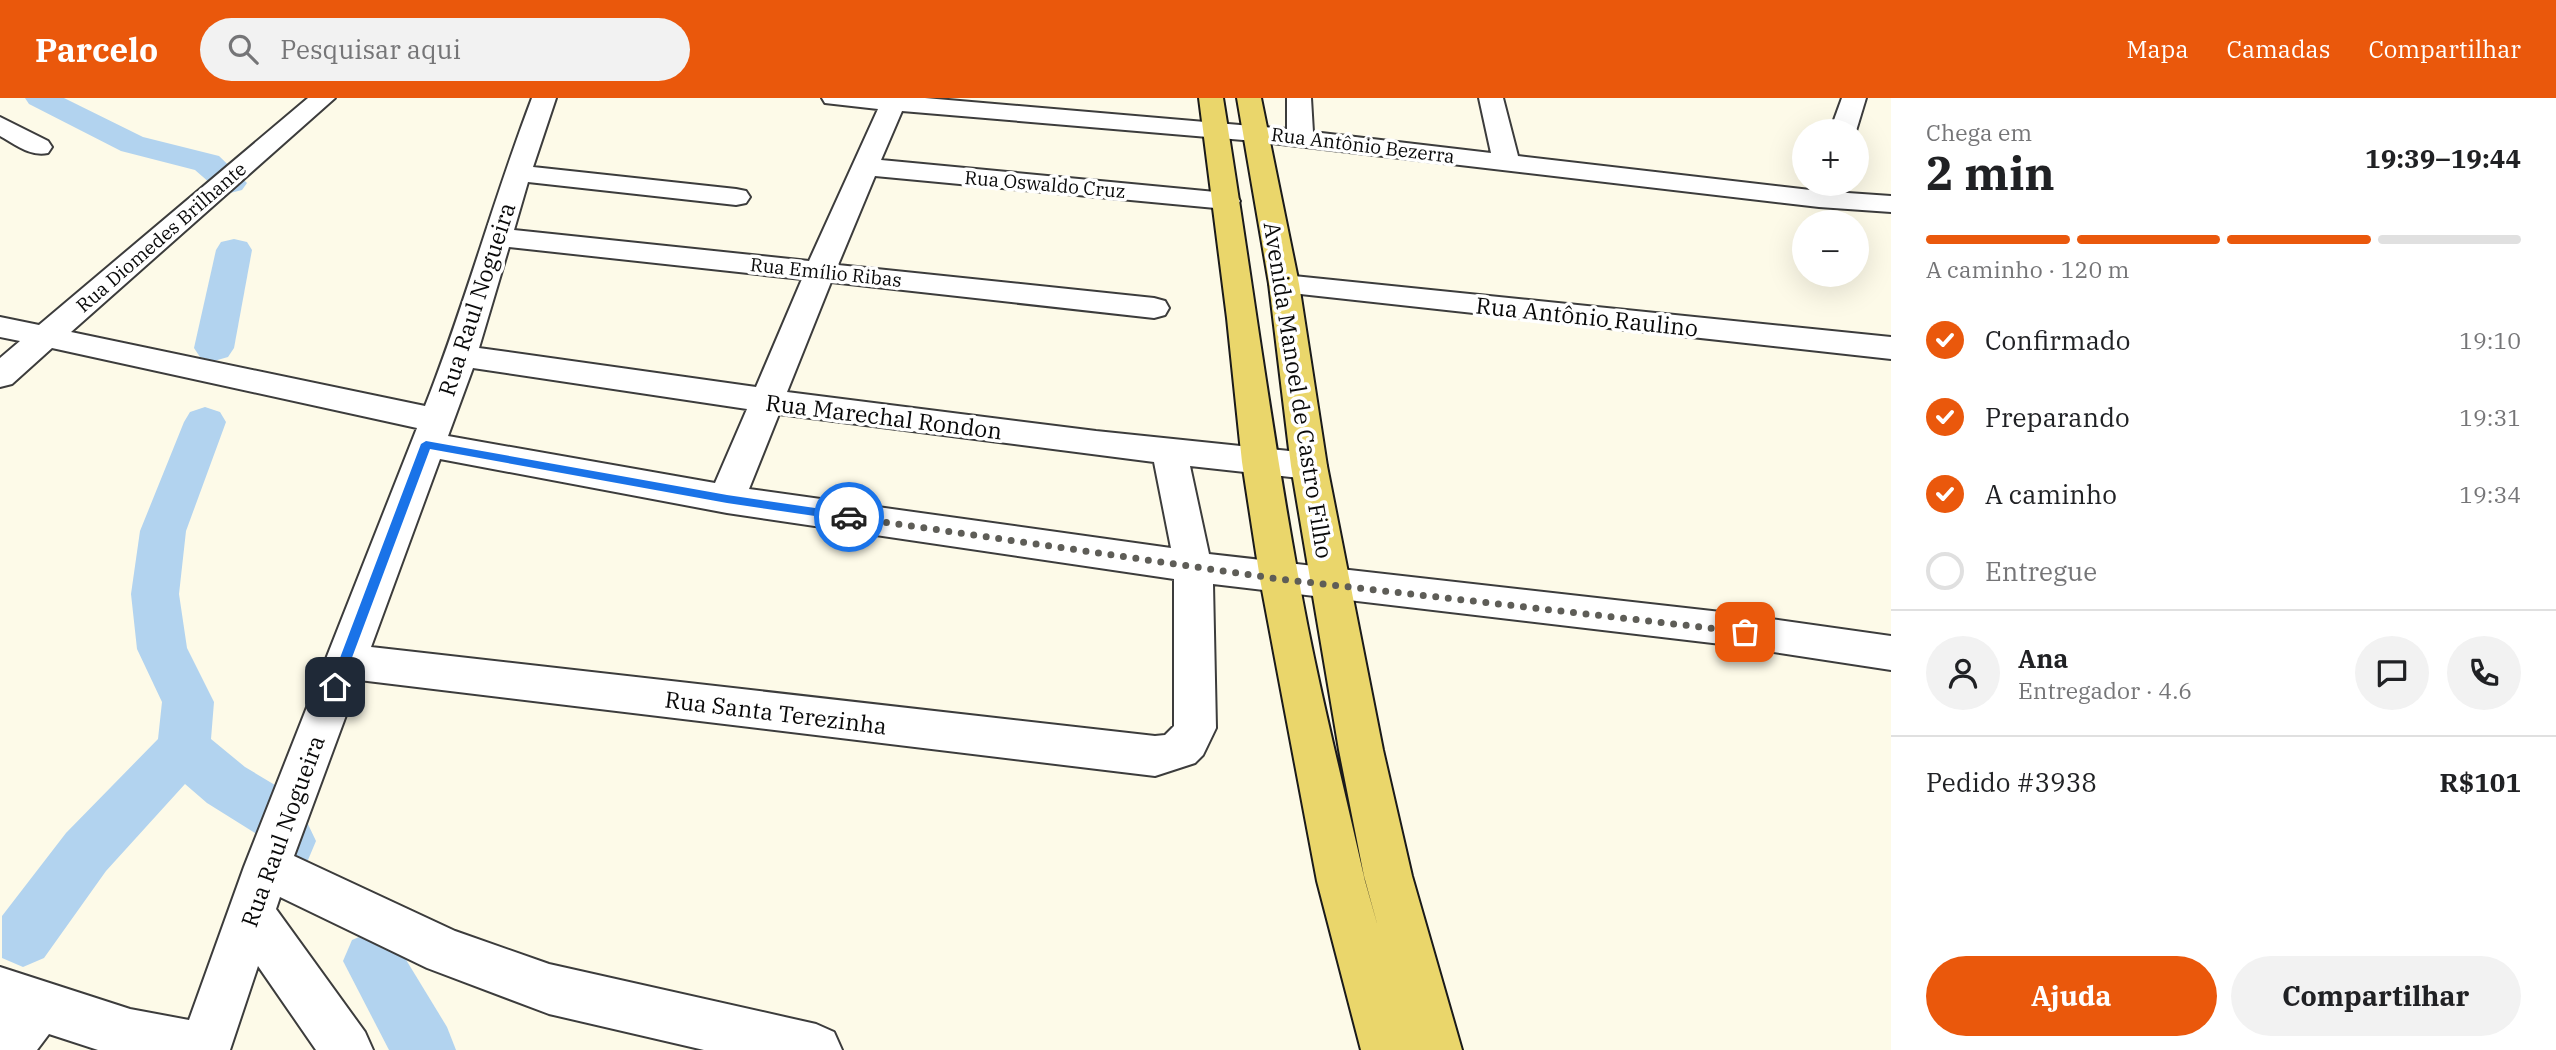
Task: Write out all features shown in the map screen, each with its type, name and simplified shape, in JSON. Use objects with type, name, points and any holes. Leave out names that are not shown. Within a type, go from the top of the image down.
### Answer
[{"type":"main road","name":"Avenida Manoel de Castro Filho","points":[[1249,98],[1284,284],[1308,466],[1388,876],[1436,1050]]},
{"type":"main road","name":"Avenida Manoel de Castro Filho","points":[[1213,114],[1279,579],[1342,881],[1387,1050]]},
{"type":"street","name":"Rua Diomedes Brilhante","points":[[0,376],[323,98]]},
{"type":"street","name":"Rua Raul Nogueira","points":[[204,1049],[267,867],[461,356],[517,173],[544,98]]},
{"type":"street","name":"Rua Antônio Bezerra","points":[[834,98],[1213,114],[1255,133],[1506,162],[1792,188]]},
{"type":"street","points":[[1299,98],[1300,138]]},
{"type":"street","points":[[1491,98],[1506,162]]},
{"type":"street","points":[[1847,119],[1854,98]]},
{"type":"street","points":[[727,499],[820,271],[894,101]]},
{"type":"street","points":[[0,125],[39,147]]},
{"type":"street","name":"Rua Oswaldo Cruz","points":[[865,167],[1226,201]]},
{"type":"street","points":[[517,173],[736,197]]},
{"type":"street","name":"Rua Antônio Bezerra","points":[[1848,196],[1891,204]]},
{"type":"street","name":"Rua Emílio Ribas","points":[[498,237],[1154,308]]},
{"type":"street","name":"Rua Antônio Raulino","points":[[1284,284],[1891,348]]},
{"type":"street","points":[[0,327],[431,432],[727,499],[1279,579],[1721,628],[1891,653]]},
{"type":"street","name":"Rua Marechal Rondon","points":[[461,356],[767,401],[1170,453],[1308,466]]},
{"type":"street","points":[[1170,453],[1193,566]]},
{"type":"street","name":"Rua Santa Terezinha","points":[[344,661],[1155,756],[1174,754],[1187,745],[1195,728],[1193,566]]},
{"type":"street","points":[[267,867],[444,951],[549,989],[816,1050]]},
{"type":"street","points":[[252,916],[347,1050]]},
{"type":"street","points":[[5,1050],[19,999],[130,1035],[204,1049]]},
{"type":"waterway","points":[[40,98],[132,144],[207,163],[230,183]]},
{"type":"waterway","points":[[214,348],[234,250]]},
{"type":"waterway","points":[[183,749],[188,702],[162,649],[155,594],[163,531],[205,422]]},
{"type":"waterway","points":[[23,937],[86,852],[183,749]]},
{"type":"waterway","points":[[183,749],[226,785],[275,815],[288,841]]},
{"type":"waterway","points":[[373,961],[424,1050]]},
{"type":"way so far","points":[[849,517],[1279,579],[1745,632]]},
{"type":"route","points":[[335,687],[426,444],[727,499],[849,517]]}]
